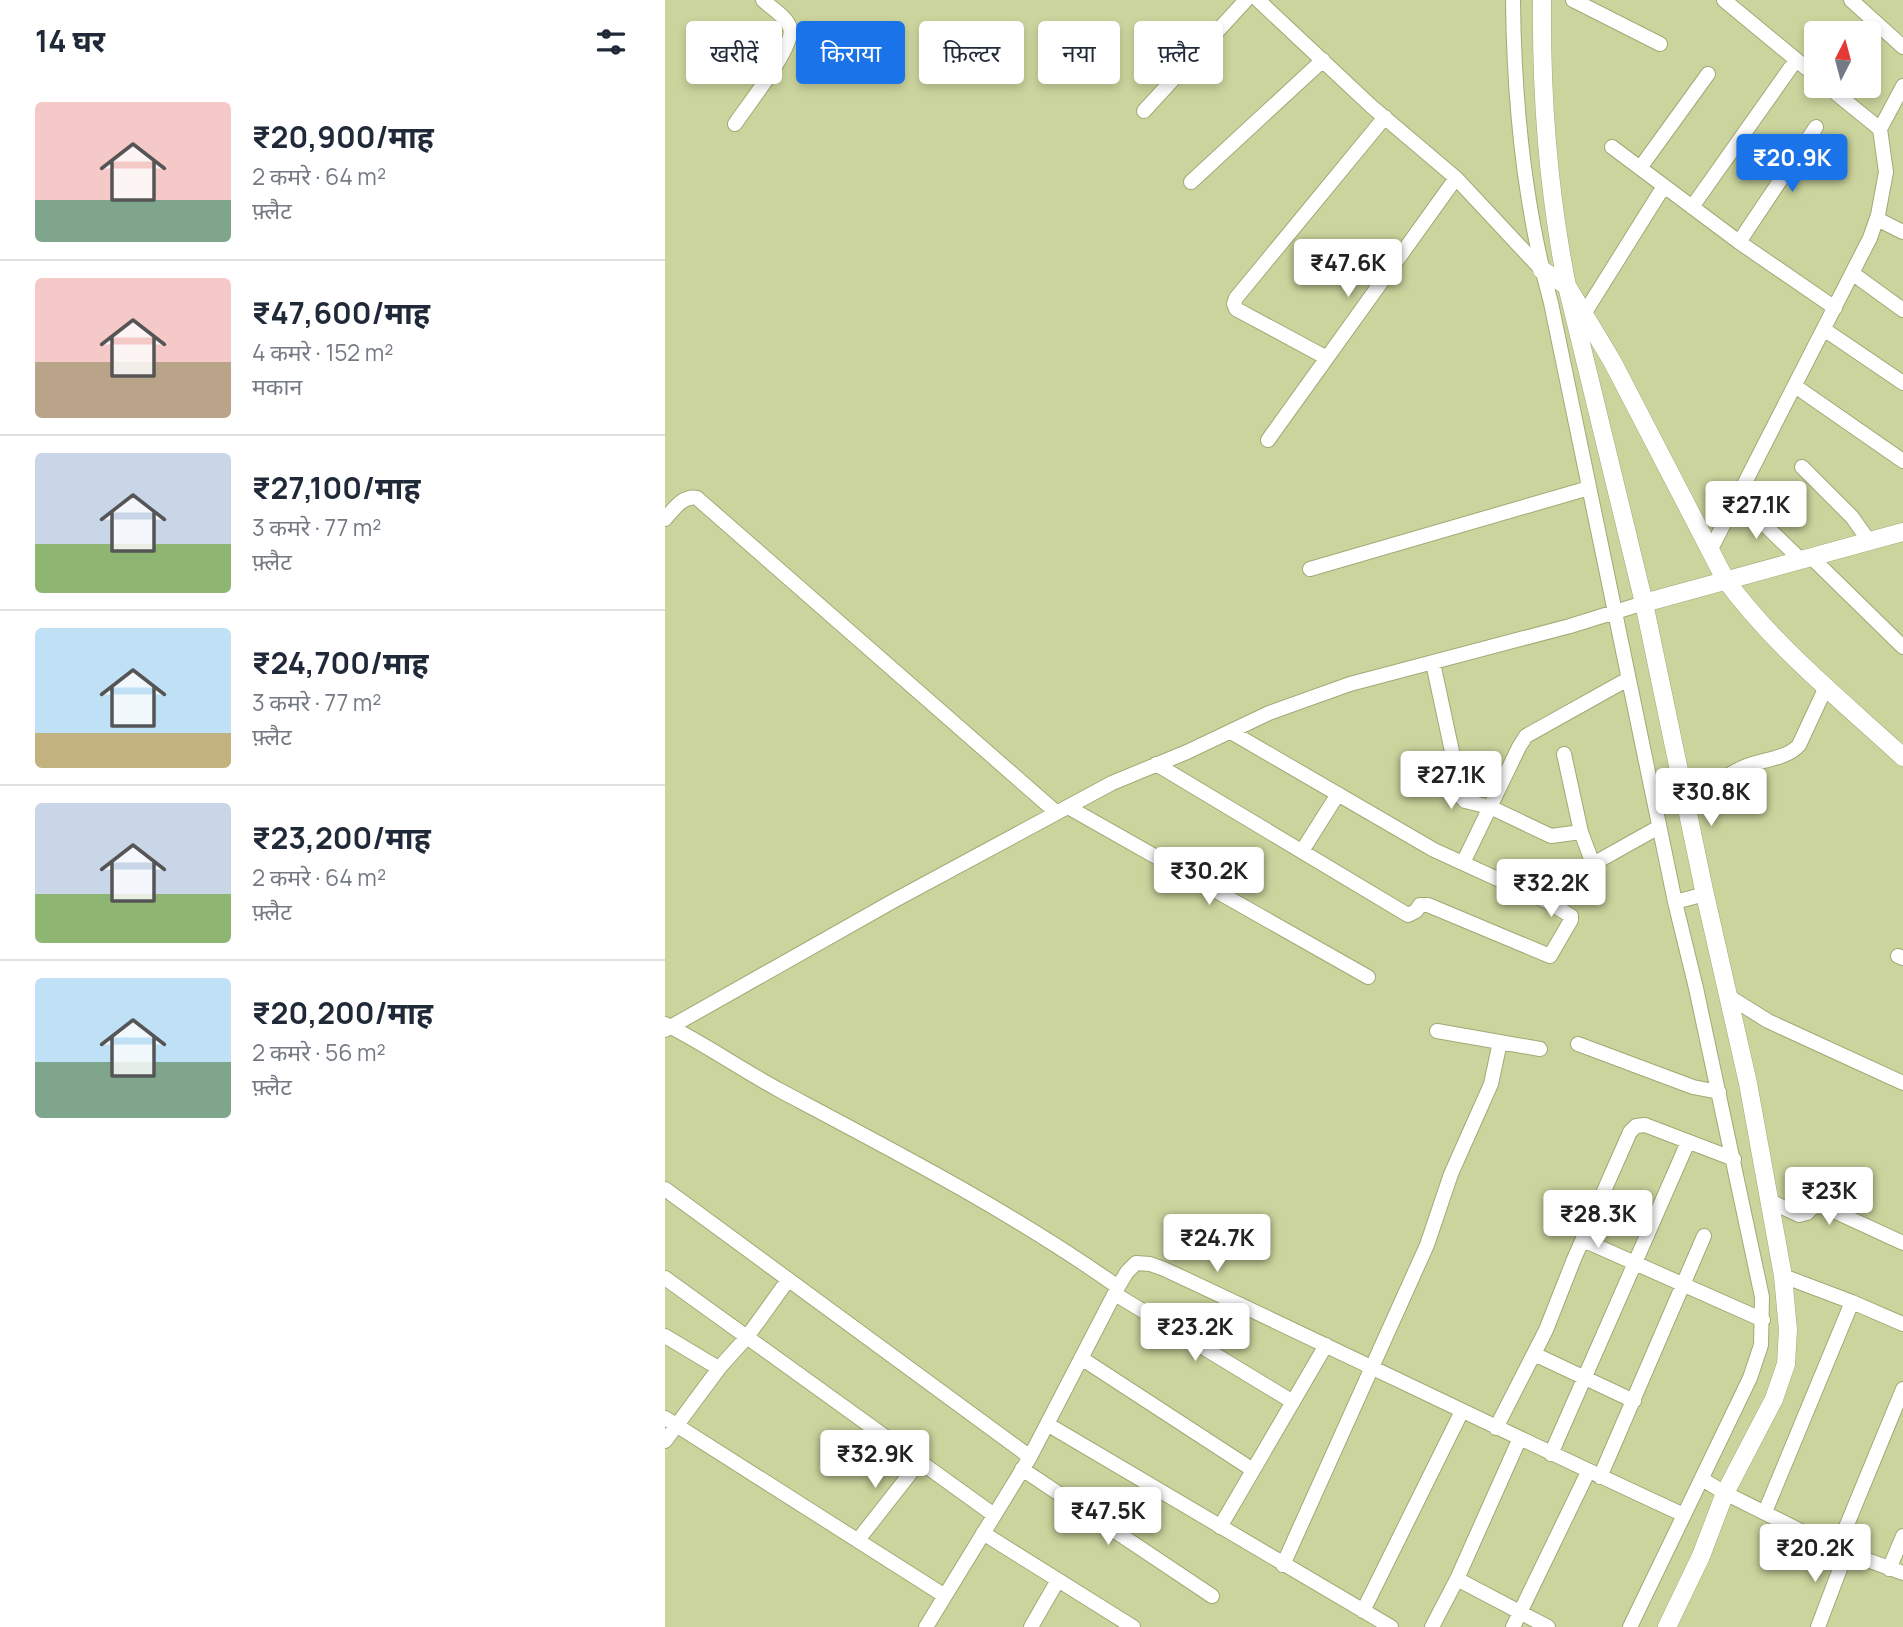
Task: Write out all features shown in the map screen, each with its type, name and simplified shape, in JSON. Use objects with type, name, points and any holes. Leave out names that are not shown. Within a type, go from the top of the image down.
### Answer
[{"type":"street","points":[[735,124],[772,70],[791,35],[790,26],[763,0]]},
{"type":"street","points":[[1144,111],[1246,0]]},
{"type":"street","points":[[1258,0],[1385,117],[1456,178],[1555,278],[1584,314],[1612,361],[1725,579],[1744,605],[1826,687],[1903,757]]},
{"type":"street","points":[[1513,0],[1514,63],[1526,182],[1555,278],[1630,607],[1628,678],[1659,827],[1728,996],[1748,1083],[1770,1201],[1783,1276],[1788,1331],[1786,1364],[1764,1420],[1714,1486],[1684,1515],[1630,1627]]},
{"type":"street","points":[[1542,0],[1545,133],[1557,234],[1551,303],[1589,488],[1630,607],[1687,806],[1689,898],[1719,1092],[1762,1297],[1761,1345],[1714,1486],[1701,1556],[1667,1627]]},
{"type":"street","points":[[1573,0],[1660,44]]},
{"type":"street","points":[[1724,0],[1804,66]]},
{"type":"street","points":[[1851,0],[1903,47]]},
{"type":"street","points":[[1191,182],[1323,60]]},
{"type":"street","points":[[1692,207],[1796,60]]},
{"type":"street","points":[[1640,167],[1708,74]]},
{"type":"street","points":[[1710,551],[1870,239],[1877,219],[1886,172],[1880,129],[1903,86]]},
{"type":"street","points":[[1842,98],[1880,129]]},
{"type":"street","points":[[1327,358],[1236,309],[1234,304],[1236,298],[1385,117]]},
{"type":"street","points":[[1739,242],[1816,127]]},
{"type":"street","points":[[1612,147],[1739,242],[1835,308]]},
{"type":"street","points":[[1268,440],[1456,178]]},
{"type":"street","points":[[1584,314],[1664,186]]},
{"type":"street","points":[[1877,219],[1903,232]]},
{"type":"street","points":[[1852,273],[1903,310]]},
{"type":"street","points":[[1825,330],[1903,383]]},
{"type":"street","points":[[1795,386],[1903,461]]},
{"type":"street","points":[[1802,467],[1852,517],[1869,541]]},
{"type":"street","points":[[1310,569],[1589,488]]},
{"type":"street","points":[[665,519],[685,499],[697,498],[1063,810],[1368,976]]},
{"type":"street","points":[[1737,498],[1903,647]]},
{"type":"street","points":[[667,1027],[1112,783],[1303,699],[1725,579],[1903,532]]},
{"type":"street","points":[[1433,663],[1462,798],[1470,803],[1490,807],[1551,836],[1581,832]]},
{"type":"street","points":[[1463,863],[1526,736],[1628,678]]},
{"type":"street","points":[[1687,806],[1713,785],[1740,769],[1792,753],[1799,745],[1826,687]]},
{"type":"street","points":[[1156,764],[1408,915],[1420,905],[1428,905],[1546,956],[1553,953],[1571,920],[1568,913],[1434,850],[1231,732]]},
{"type":"street","points":[[1564,754],[1581,832],[1593,864]]},
{"type":"street","points":[[1302,851],[1338,794]]},
{"type":"street","points":[[1548,902],[1593,864],[1659,827]]},
{"type":"street","points":[[1728,996],[1768,1021],[1903,1083]]},
{"type":"street","points":[[667,1027],[757,1079],[955,1184],[1071,1254],[1117,1290],[1293,1402]]},
{"type":"street","points":[[1437,1031],[1540,1049]]},
{"type":"street","points":[[1283,1565],[1427,1245],[1451,1174],[1491,1084],[1500,1042]]},
{"type":"street","points":[[1579,1044],[1693,1087],[1719,1092]]},
{"type":"street","points":[[1496,1428],[1534,1354],[1630,1132],[1636,1126],[1645,1125],[1734,1159]]},
{"type":"street","points":[[1551,1454],[1688,1142]]},
{"type":"street","points":[[665,1189],[1026,1463],[1212,1596]]},
{"type":"street","points":[[1770,1201],[1799,1215],[1807,1213],[1814,1206],[1825,1207],[1903,1243]]},
{"type":"street","points":[[1513,1627],[1633,1401],[1704,1236]]},
{"type":"street","points":[[1583,1240],[1763,1320]]},
{"type":"street","points":[[926,1627],[1026,1463],[1117,1290],[1127,1272],[1136,1263],[1150,1264],[1326,1345],[1519,1440],[1684,1515]]},
{"type":"street","points":[[1783,1276],[1852,1301],[1903,1324]]},
{"type":"street","points":[[665,1278],[994,1515]]},
{"type":"street","points":[[665,1441],[671,1422],[747,1337],[788,1280]]},
{"type":"street","points":[[1765,1512],[1852,1301]]},
{"type":"street","points":[[665,1336],[720,1367]]},
{"type":"street","points":[[1220,1527],[1326,1345]]},
{"type":"street","points":[[1534,1354],[1633,1401]]},
{"type":"street","points":[[1081,1359],[1253,1470]]},
{"type":"street","points":[[1818,1627],[1841,1551],[1902,1395]]},
{"type":"street","points":[[1363,1611],[1462,1411]]},
{"type":"street","points":[[671,1422],[945,1596]]},
{"type":"street","points":[[1047,1424],[1391,1627]]},
{"type":"street","points":[[1432,1627],[1457,1579],[1519,1440]]},
{"type":"street","points":[[858,1540],[920,1461]]},
{"type":"street","points":[[1714,1486],[1841,1551],[1896,1571],[1903,1536]]},
{"type":"street","points":[[983,1533],[1133,1627]]},
{"type":"street","points":[[1457,1579],[1548,1627]]},
{"type":"street","points":[[1031,1627],[1058,1580]]}]
